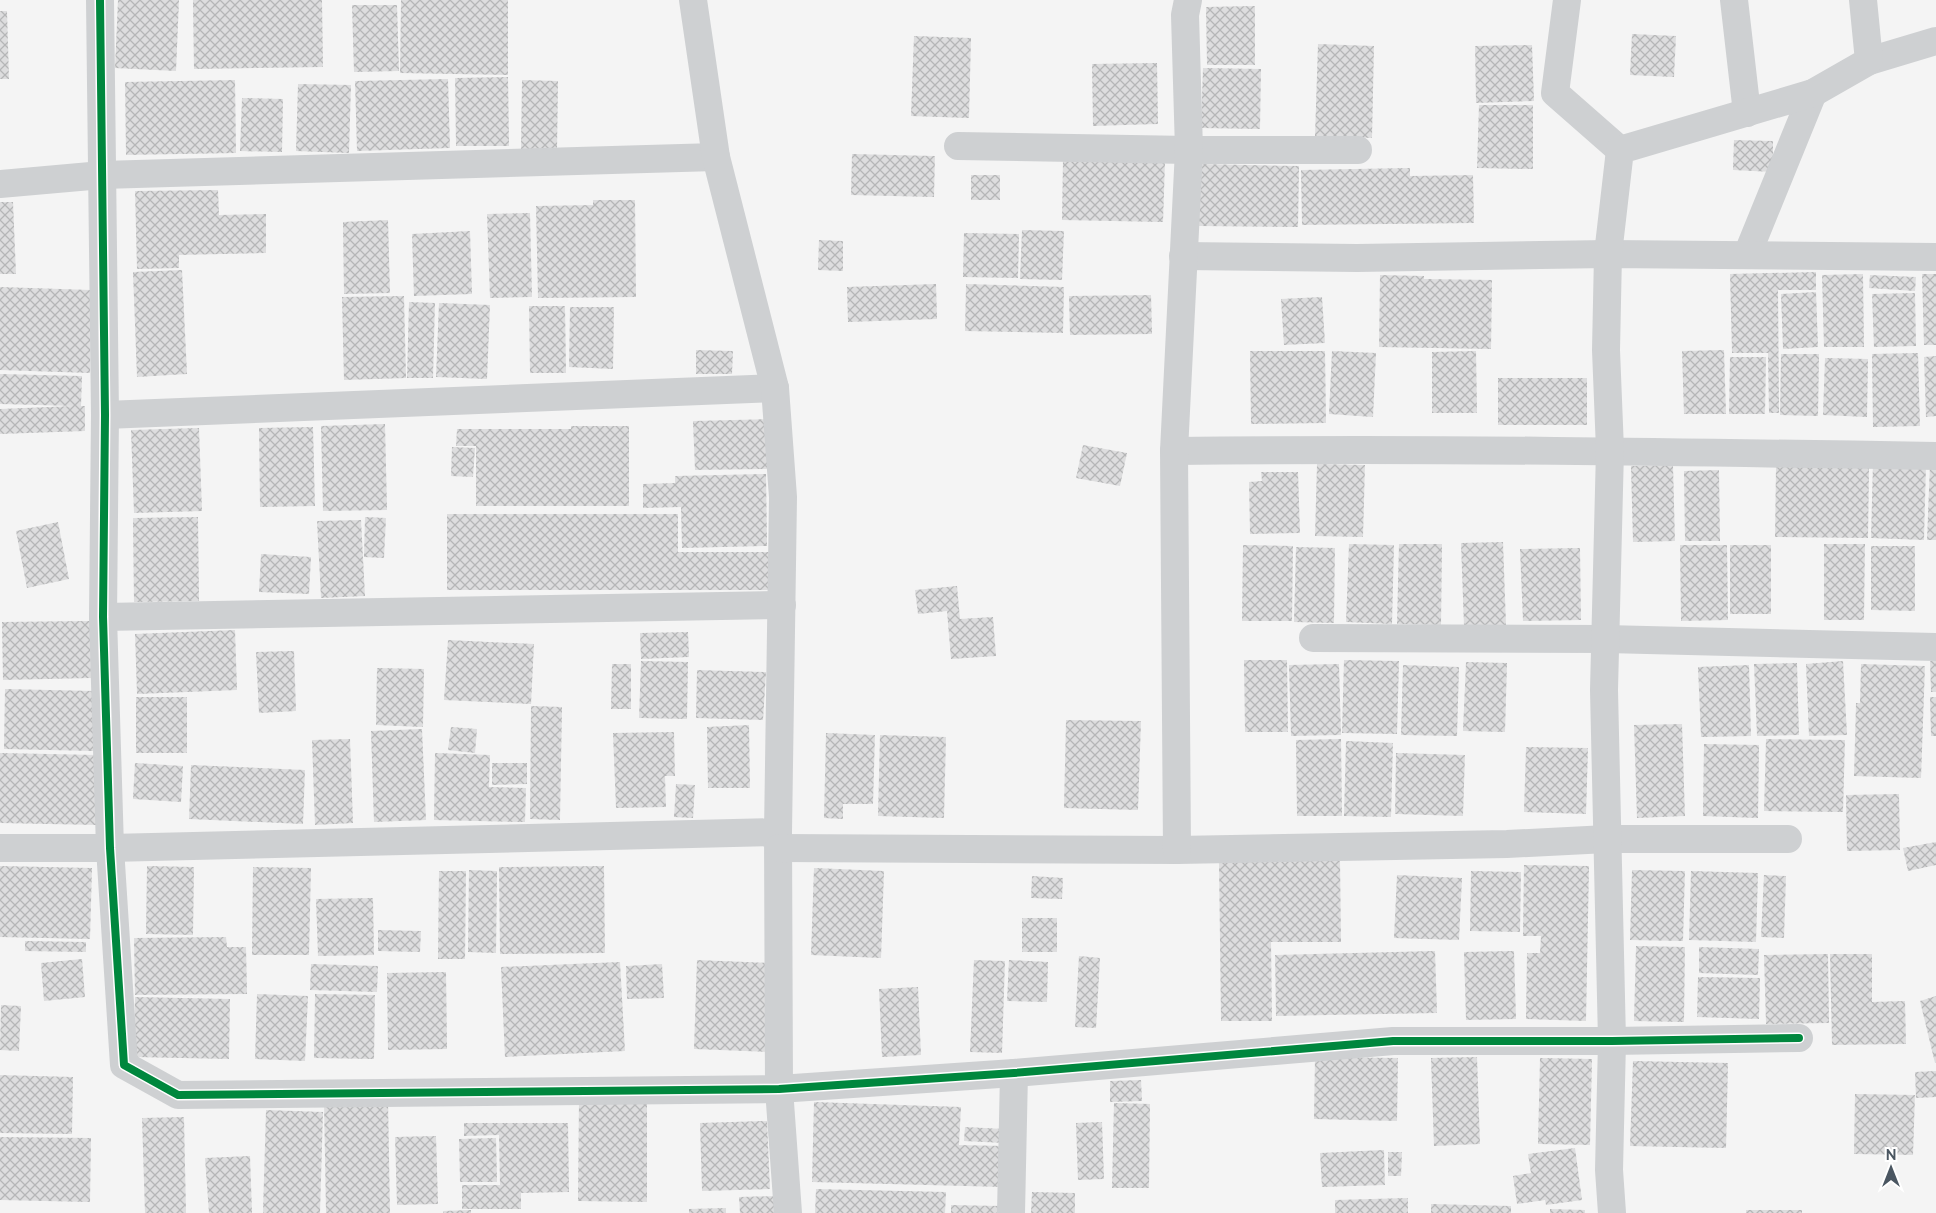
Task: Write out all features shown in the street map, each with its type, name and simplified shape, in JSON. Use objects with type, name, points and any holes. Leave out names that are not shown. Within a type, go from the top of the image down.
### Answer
[{"type":"street","points":[[100,0],[105,416],[103,617],[110,848],[124,1065],[178,1095],[779,1089],[1014,1073],[1393,1041],[1612,1041],[1799,1038]]},
{"type":"street","points":[[693,0],[716,157],[775,388],[783,497],[778,840],[779,1089],[788,1213]]},
{"type":"street","points":[[1177,850],[1174,452],[1189,150],[1185,15],[1188,0]]},
{"type":"street","points":[[1567,0],[1555,93],[1620,150]]},
{"type":"street","points":[[1734,0],[1747,113]]},
{"type":"street","points":[[1863,0],[1869,61]]},
{"type":"street","points":[[1620,150],[1813,94],[1869,61],[1936,41]]},
{"type":"street","points":[[1747,255],[1813,94]]},
{"type":"street","points":[[958,146],[1189,150],[1358,150]]},
{"type":"street","points":[[1612,1213],[1609,1170],[1612,1041],[1604,690],[1610,450],[1606,350],[1608,254],[1620,150]]},
{"type":"street","points":[[0,184],[102,175],[716,157]]},
{"type":"street","points":[[1183,256],[1356,258],[1608,254],[1936,257]]},
{"type":"street","points":[[105,416],[775,388]]},
{"type":"street","points":[[1174,452],[1355,449],[1610,450],[1936,456]]},
{"type":"street","points":[[103,617],[782,605]]},
{"type":"street","points":[[1313,638],[1606,638],[1936,647]]},
{"type":"street","points":[[0,848],[778,840],[1177,850],[1507,844],[1607,839],[1788,839]]},
{"type":"street","points":[[1011,1213],[1014,1073]]},
{"type":"building","points":[[118,0],[179,0],[176,71],[115,68]]},
{"type":"building","points":[[193,0],[322,0],[323,67],[194,69]]},
{"type":"building","points":[[401,0],[508,0],[508,75],[400,73]]},
{"type":"building","points":[[352,5],[397,5],[399,71],[354,72]]},
{"type":"building","points":[[1255,6],[1255,65],[1207,65],[1206,7]]},
{"type":"building","points":[[0,11],[7,11],[9,79],[0,79]]},
{"type":"building","points":[[1632,34],[1676,36],[1674,77],[1630,75]]},
{"type":"building","points":[[914,36],[971,38],[969,118],[911,116]]},
{"type":"building","points":[[1318,44],[1374,46],[1372,138],[1315,136]]},
{"type":"building","points":[[1532,45],[1534,101],[1476,103],[1475,46]]},
{"type":"building","points":[[1157,63],[1158,124],[1093,126],[1092,64]]},
{"type":"building","points":[[1203,68],[1261,69],[1260,129],[1201,128]]},
{"type":"building","points":[[508,77],[509,146],[456,146],[455,78]]},
{"type":"building","points":[[448,79],[450,148],[357,151],[355,81]]},
{"type":"building","points":[[235,80],[236,153],[126,155],[125,82]]},
{"type":"building","points":[[522,80],[558,81],[557,150],[521,150]]},
{"type":"building","points":[[298,84],[351,85],[349,153],[296,151]]},
{"type":"building","points":[[242,98],[283,99],[282,152],[240,151]]},
{"type":"building","points":[[1479,105],[1533,105],[1533,169],[1477,168]]},
{"type":"building","points":[[1734,140],[1773,141],[1773,172],[1733,170]]},
{"type":"building","points":[[852,154],[935,156],[934,197],[851,195]]},
{"type":"building","points":[[1063,160],[1165,162],[1163,222],[1062,220]]},
{"type":"building","points":[[1200,164],[1299,166],[1298,227],[1199,226]]},
{"type":"building","points":[[1410,168],[1410,176],[1473,175],[1474,223],[1302,225],[1301,170]]},
{"type":"building","points":[[971,175],[1000,175],[1000,200],[971,200]]},
{"type":"building","points":[[218,190],[219,215],[266,214],[266,253],[179,255],[179,268],[137,269],[135,191]]},
{"type":"building","points":[[593,200],[635,200],[636,297],[538,298],[536,206],[593,205]]},
{"type":"building","points":[[0,202],[13,202],[16,274],[0,274]]},
{"type":"building","points":[[530,213],[532,297],[490,298],[487,214]]},
{"type":"building","points":[[388,220],[390,293],[344,294],[343,222]]},
{"type":"building","points":[[1022,230],[1064,231],[1062,280],[1020,279]]},
{"type":"building","points":[[470,231],[472,294],[414,296],[412,234]]},
{"type":"building","points":[[964,233],[1019,234],[1018,278],[963,277]]},
{"type":"building","points":[[819,240],[843,241],[843,271],[818,270]]},
{"type":"building","points":[[182,270],[187,374],[137,377],[133,272]]},
{"type":"building","points":[[1816,272],[1816,290],[1778,290],[1779,413],[1769,413],[1768,353],[1732,353],[1730,274]]},
{"type":"building","points":[[1863,274],[1864,347],[1824,347],[1822,275]]},
{"type":"building","points":[[1922,274],[1936,274],[1936,345],[1924,345]]},
{"type":"building","points":[[1380,275],[1424,276],[1424,279],[1492,280],[1491,349],[1379,347]]},
{"type":"building","points":[[1870,275],[1916,277],[1915,291],[1869,288]]},
{"type":"building","points":[[936,284],[937,319],[848,322],[847,287]]},
{"type":"building","points":[[966,284],[1064,287],[1063,333],[965,331]]},
{"type":"building","points":[[0,287],[91,290],[90,373],[0,370]]},
{"type":"building","points":[[1816,292],[1818,347],[1783,349],[1781,294]]},
{"type":"building","points":[[1915,293],[1916,346],[1874,347],[1872,294]]},
{"type":"building","points":[[1151,295],[1152,334],[1070,335],[1069,296]]},
{"type":"building","points":[[404,296],[406,378],[344,380],[342,297]]},
{"type":"building","points":[[1322,297],[1325,343],[1284,345],[1281,299]]},
{"type":"building","points":[[409,302],[435,303],[433,378],[407,378]]},
{"type":"building","points":[[439,303],[490,305],[487,379],[436,377]]},
{"type":"building","points":[[529,306],[565,306],[566,373],[530,373]]},
{"type":"building","points":[[570,307],[614,307],[613,369],[569,367]]},
{"type":"building","points":[[696,350],[733,351],[732,374],[696,374]]},
{"type":"building","points":[[1724,350],[1726,414],[1684,414],[1682,351]]},
{"type":"building","points":[[1250,351],[1325,351],[1326,423],[1251,424]]},
{"type":"building","points":[[1332,351],[1376,353],[1373,417],[1329,414]]},
{"type":"building","points":[[1476,351],[1477,413],[1432,413],[1432,352]]},
{"type":"building","points":[[1918,353],[1920,426],[1873,427],[1872,354]]},
{"type":"building","points":[[1781,354],[1819,354],[1818,416],[1780,415]]},
{"type":"building","points":[[1936,356],[1936,416],[1926,417],[1924,357]]},
{"type":"building","points":[[1730,357],[1766,357],[1765,414],[1729,414]]},
{"type":"building","points":[[1825,358],[1868,359],[1867,417],[1823,415]]},
{"type":"building","points":[[0,374],[82,376],[81,406],[85,406],[85,431],[0,434],[0,409],[74,406],[0,404]]},
{"type":"building","points":[[1498,378],[1587,378],[1587,425],[1498,425]]},
{"type":"building","points":[[770,419],[770,469],[695,470],[693,421]]},
{"type":"building","points":[[385,424],[387,510],[323,511],[321,426]]},
{"type":"building","points":[[571,426],[629,426],[629,506],[476,506],[476,446],[456,446],[457,429],[571,429]]},
{"type":"building","points":[[313,427],[315,506],[260,507],[259,428]]},
{"type":"building","points":[[199,428],[202,511],[134,513],[131,430]]},
{"type":"building","points":[[1083,445],[1127,453],[1120,486],[1076,478]]},
{"type":"building","points":[[452,447],[475,448],[473,477],[451,476]]},
{"type":"building","points":[[1873,462],[1926,464],[1924,540],[1871,538]]},
{"type":"building","points":[[1317,464],[1365,465],[1363,537],[1315,536]]},
{"type":"building","points":[[1930,464],[1936,464],[1936,540],[1927,540]]},
{"type":"building","points":[[1673,465],[1675,541],[1633,542],[1631,466]]},
{"type":"building","points":[[1776,466],[1869,468],[1868,538],[1775,537]]},
{"type":"building","points":[[1719,470],[1720,541],[1685,541],[1684,471]]},
{"type":"building","points":[[1261,472],[1298,472],[1300,533],[1250,534],[1249,482],[1262,481]]},
{"type":"building","points":[[766,474],[767,546],[682,548],[681,507],[643,508],[643,484],[675,483],[675,476]]},
{"type":"building","points":[[447,514],[678,514],[678,552],[769,552],[769,590],[447,590]]},
{"type":"building","points":[[198,517],[199,601],[134,602],[133,518]]},
{"type":"building","points":[[365,517],[386,518],[384,558],[364,557]]},
{"type":"building","points":[[361,520],[365,596],[321,598],[317,521]]},
{"type":"building","points":[[58,522],[69,579],[27,588],[16,531]]},
{"type":"building","points":[[1503,542],[1506,625],[1464,626],[1461,543]]},
{"type":"building","points":[[1349,544],[1394,545],[1392,624],[1346,622]]},
{"type":"building","points":[[1399,544],[1442,544],[1441,625],[1397,624]]},
{"type":"building","points":[[1824,544],[1865,544],[1864,620],[1824,620]]},
{"type":"building","points":[[1243,545],[1293,546],[1292,621],[1242,621]]},
{"type":"building","points":[[1680,545],[1727,545],[1728,620],[1681,621]]},
{"type":"building","points":[[1730,545],[1771,545],[1771,614],[1730,614]]},
{"type":"building","points":[[1871,546],[1915,546],[1915,611],[1871,610]]},
{"type":"building","points":[[1296,547],[1335,548],[1334,623],[1294,622]]},
{"type":"building","points":[[1580,548],[1581,620],[1523,621],[1520,549]]},
{"type":"building","points":[[261,554],[311,557],[309,594],[259,592]]},
{"type":"building","points":[[957,586],[960,619],[993,617],[996,656],[951,659],[947,611],[918,614],[915,590]]},
{"type":"building","points":[[90,621],[91,678],[3,680],[2,622]]},
{"type":"building","points":[[235,630],[237,690],[137,694],[135,634]]},
{"type":"building","points":[[688,632],[689,657],[641,659],[640,633]]},
{"type":"building","points":[[448,640],[534,644],[531,704],[444,700]]},
{"type":"building","points":[[294,651],[296,711],[259,713],[256,652]]},
{"type":"building","points":[[1244,660],[1287,660],[1288,732],[1245,732]]},
{"type":"building","points":[[1344,660],[1399,661],[1397,734],[1342,733]]},
{"type":"building","points":[[641,661],[688,662],[687,719],[639,718]]},
{"type":"building","points":[[1843,661],[1847,735],[1809,736],[1806,664]]},
{"type":"building","points":[[1930,661],[1936,661],[1936,692],[1931,692]]},
{"type":"building","points":[[1466,662],[1507,663],[1505,732],[1463,731]]},
{"type":"building","points":[[1797,663],[1799,735],[1757,736],[1754,664]]},
{"type":"building","points":[[612,664],[631,664],[631,709],[611,709]]},
{"type":"building","points":[[1339,664],[1341,735],[1291,736],[1289,665]]},
{"type":"building","points":[[1861,664],[1925,666],[1921,778],[1854,776],[1856,703],[1860,703]]},
{"type":"building","points":[[1403,665],[1459,667],[1457,736],[1401,735]]},
{"type":"building","points":[[1749,665],[1751,736],[1701,737],[1698,667]]},
{"type":"building","points":[[377,668],[424,669],[423,727],[376,725]]},
{"type":"building","points":[[697,670],[766,672],[763,720],[696,718]]},
{"type":"building","points":[[5,689],[95,691],[93,751],[4,749]]},
{"type":"building","points":[[136,697],[187,697],[187,753],[136,753]]},
{"type":"building","points":[[1930,697],[1936,697],[1936,736],[1931,736]]},
{"type":"building","points":[[531,706],[562,707],[560,820],[530,819]]},
{"type":"building","points":[[1066,720],[1141,721],[1138,810],[1064,808]]},
{"type":"building","points":[[1682,724],[1685,816],[1637,818],[1634,725]]},
{"type":"building","points":[[749,725],[750,788],[708,788],[707,727]]},
{"type":"building","points":[[451,727],[477,729],[475,753],[448,750]]},
{"type":"building","points":[[422,729],[426,820],[374,822],[371,731]]},
{"type":"building","points":[[674,732],[675,776],[665,776],[666,807],[616,808],[613,733]]},
{"type":"building","points":[[826,733],[875,735],[873,804],[843,804],[843,819],[824,818]]},
{"type":"building","points":[[880,735],[946,737],[944,818],[878,816]]},
{"type":"building","points":[[350,739],[353,823],[315,825],[312,740]]},
{"type":"building","points":[[1341,739],[1342,816],[1297,816],[1296,740]]},
{"type":"building","points":[[1766,739],[1845,740],[1843,812],[1764,811]]},
{"type":"building","points":[[1346,741],[1393,743],[1391,817],[1344,816]]},
{"type":"building","points":[[1704,744],[1759,745],[1758,818],[1703,816]]},
{"type":"building","points":[[1526,747],[1588,748],[1586,814],[1524,812]]},
{"type":"building","points":[[0,753],[97,755],[96,825],[0,823]]},
{"type":"building","points":[[435,753],[490,755],[489,787],[526,788],[525,822],[434,820]]},
{"type":"building","points":[[1396,753],[1465,755],[1463,816],[1395,814]]},
{"type":"building","points":[[135,763],[183,766],[181,802],[133,799]]},
{"type":"building","points":[[492,763],[527,763],[527,784],[492,785]]},
{"type":"building","points":[[191,765],[305,770],[303,824],[189,819]]},
{"type":"building","points":[[676,784],[695,785],[693,818],[674,817]]},
{"type":"building","points":[[1899,794],[1900,850],[1847,851],[1846,795]]},
{"type":"building","points":[[1936,842],[1936,865],[1908,871],[1903,848]]},
{"type":"building","points":[[1340,860],[1341,942],[1271,942],[1272,1021],[1221,1021],[1219,862]]},
{"type":"building","points":[[1524,865],[1589,866],[1586,1021],[1526,1019],[1527,953],[1540,953],[1541,936],[1523,936]]},
{"type":"building","points":[[0,866],[92,868],[90,939],[0,937]]},
{"type":"building","points":[[147,866],[194,867],[193,935],[146,934]]},
{"type":"building","points":[[604,866],[605,953],[500,954],[499,867]]},
{"type":"building","points":[[253,867],[311,868],[309,955],[252,955]]},
{"type":"building","points":[[814,868],[884,871],[881,958],[811,955]]},
{"type":"building","points":[[469,870],[497,871],[496,953],[468,952]]},
{"type":"building","points":[[1632,870],[1685,871],[1683,941],[1630,940]]},
{"type":"building","points":[[439,871],[466,871],[465,959],[438,959]]},
{"type":"building","points":[[1471,871],[1521,872],[1520,932],[1470,931]]},
{"type":"building","points":[[1691,871],[1758,873],[1756,942],[1689,940]]},
{"type":"building","points":[[1397,875],[1462,878],[1459,940],[1394,938]]},
{"type":"building","points":[[1764,875],[1786,876],[1784,938],[1761,937]]},
{"type":"building","points":[[1032,876],[1063,878],[1062,899],[1031,898]]},
{"type":"building","points":[[373,898],[374,955],[318,956],[316,899]]},
{"type":"building","points":[[1022,918],[1057,918],[1057,952],[1022,952]]},
{"type":"building","points":[[378,930],[421,931],[420,952],[378,951]]},
{"type":"building","points":[[226,937],[227,947],[246,947],[247,994],[135,995],[134,938]]},
{"type":"building","points":[[25,941],[86,942],[86,952],[25,951]]},
{"type":"building","points":[[1636,946],[1685,947],[1684,1022],[1634,1021]]},
{"type":"building","points":[[1699,947],[1759,949],[1758,975],[1699,973]]},
{"type":"building","points":[[1435,951],[1437,1013],[1276,1016],[1275,955]]},
{"type":"building","points":[[1514,951],[1516,1019],[1466,1020],[1464,952]]},
{"type":"building","points":[[1828,954],[1829,1023],[1766,1024],[1764,955]]},
{"type":"building","points":[[1830,954],[1872,954],[1872,1002],[1905,1001],[1906,1044],[1832,1045]]},
{"type":"building","points":[[1079,956],[1100,958],[1096,1028],[1075,1027]]},
{"type":"building","points":[[82,959],[85,997],[44,1001],[41,963]]},
{"type":"building","points":[[697,960],[772,963],[769,1052],[694,1049]]},
{"type":"building","points":[[974,960],[1005,961],[1002,1053],[970,1052]]},
{"type":"building","points":[[1009,960],[1048,962],[1047,1002],[1007,1001]]},
{"type":"building","points":[[620,962],[625,1051],[505,1057],[501,967]]},
{"type":"building","points":[[311,964],[378,966],[377,992],[310,990]]},
{"type":"building","points":[[662,964],[664,998],[627,999],[626,966]]},
{"type":"building","points":[[446,972],[447,1049],[388,1050],[387,973]]},
{"type":"building","points":[[1698,977],[1760,978],[1759,1019],[1697,1017]]},
{"type":"building","points":[[918,987],[921,1055],[882,1057],[879,989]]},
{"type":"building","points":[[257,994],[308,996],[305,1061],[255,1059]]},
{"type":"building","points":[[315,994],[375,995],[374,1059],[314,1058]]},
{"type":"building","points":[[1936,996],[1936,1063],[1935,1063],[1920,1001]]},
{"type":"building","points":[[135,997],[230,999],[229,1059],[134,1057]]},
{"type":"building","points":[[1,1005],[21,1006],[19,1051],[0,1050]]},
{"type":"building","points":[[1315,1057],[1398,1058],[1397,1121],[1314,1119]]},
{"type":"building","points":[[1477,1057],[1480,1144],[1434,1146],[1431,1058]]},
{"type":"building","points":[[1540,1058],[1592,1059],[1590,1145],[1538,1144]]},
{"type":"building","points":[[1633,1061],[1728,1063],[1726,1148],[1630,1146]]},
{"type":"building","points":[[1936,1071],[1936,1097],[1916,1098],[1915,1072]]},
{"type":"building","points":[[0,1075],[73,1077],[72,1134],[0,1133]]},
{"type":"building","points":[[1141,1080],[1142,1101],[1110,1102],[1110,1081]]},
{"type":"building","points":[[1855,1094],[1915,1095],[1913,1155],[1854,1154]]},
{"type":"building","points":[[579,1100],[647,1101],[647,1202],[578,1201]]},
{"type":"building","points":[[388,1101],[390,1213],[326,1213],[324,1102]]},
{"type":"building","points":[[814,1102],[961,1107],[959,1145],[1005,1146],[1004,1187],[812,1182]]},
{"type":"building","points":[[1114,1103],[1150,1104],[1149,1188],[1112,1188]]},
{"type":"building","points":[[266,1110],[323,1112],[320,1213],[263,1213]]},
{"type":"building","points":[[184,1117],[186,1213],[145,1213],[142,1118]]},
{"type":"building","points":[[767,1121],[770,1189],[702,1191],[700,1123]]},
{"type":"building","points":[[1102,1122],[1104,1179],[1078,1180],[1076,1123]]},
{"type":"building","points":[[464,1123],[568,1123],[569,1192],[521,1193],[521,1209],[462,1209],[462,1185],[500,1185],[499,1135],[464,1136]]},
{"type":"building","points":[[965,1127],[1004,1129],[1004,1143],[964,1141]]},
{"type":"building","points":[[436,1136],[438,1204],[397,1205],[395,1137]]},
{"type":"building","points":[[0,1137],[91,1138],[90,1202],[0,1200]]},
{"type":"building","points":[[496,1138],[497,1182],[460,1182],[459,1139]]},
{"type":"building","points":[[1575,1148],[1582,1200],[1546,1205],[1545,1200],[1517,1204],[1513,1176],[1531,1173],[1528,1154]]},
{"type":"building","points":[[1384,1150],[1385,1185],[1322,1187],[1320,1153]]},
{"type":"building","points":[[1388,1152],[1402,1152],[1401,1176],[1388,1176]]},
{"type":"building","points":[[250,1156],[252,1213],[209,1213],[205,1158]]},
{"type":"building","points":[[816,1189],[946,1192],[945,1213],[815,1213]]},
{"type":"building","points":[[1032,1192],[1075,1193],[1075,1213],[1031,1213]]},
{"type":"building","points":[[776,1196],[777,1213],[740,1213],[739,1197]]},
{"type":"building","points":[[1408,1198],[1408,1213],[1335,1213],[1335,1200]]},
{"type":"building","points":[[1431,1204],[1511,1206],[1511,1213],[1431,1213]]},
{"type":"building","points":[[951,1205],[1001,1206],[1001,1213],[951,1213]]},
{"type":"building","points":[[726,1208],[726,1213],[689,1213],[689,1209]]},
{"type":"building","points":[[1550,1209],[1585,1210],[1585,1213],[1550,1213]]},
{"type":"building","points":[[471,1210],[471,1213],[443,1213],[443,1211]]},
{"type":"building","points":[[1746,1210],[1802,1210],[1802,1213],[1746,1213]]},
{"type":"cycle path","points":[[100,0],[105,415],[103,617],[110,848],[124,1065],[178,1095],[779,1089],[1014,1073],[1393,1041],[1612,1041],[1799,1038]]}]
